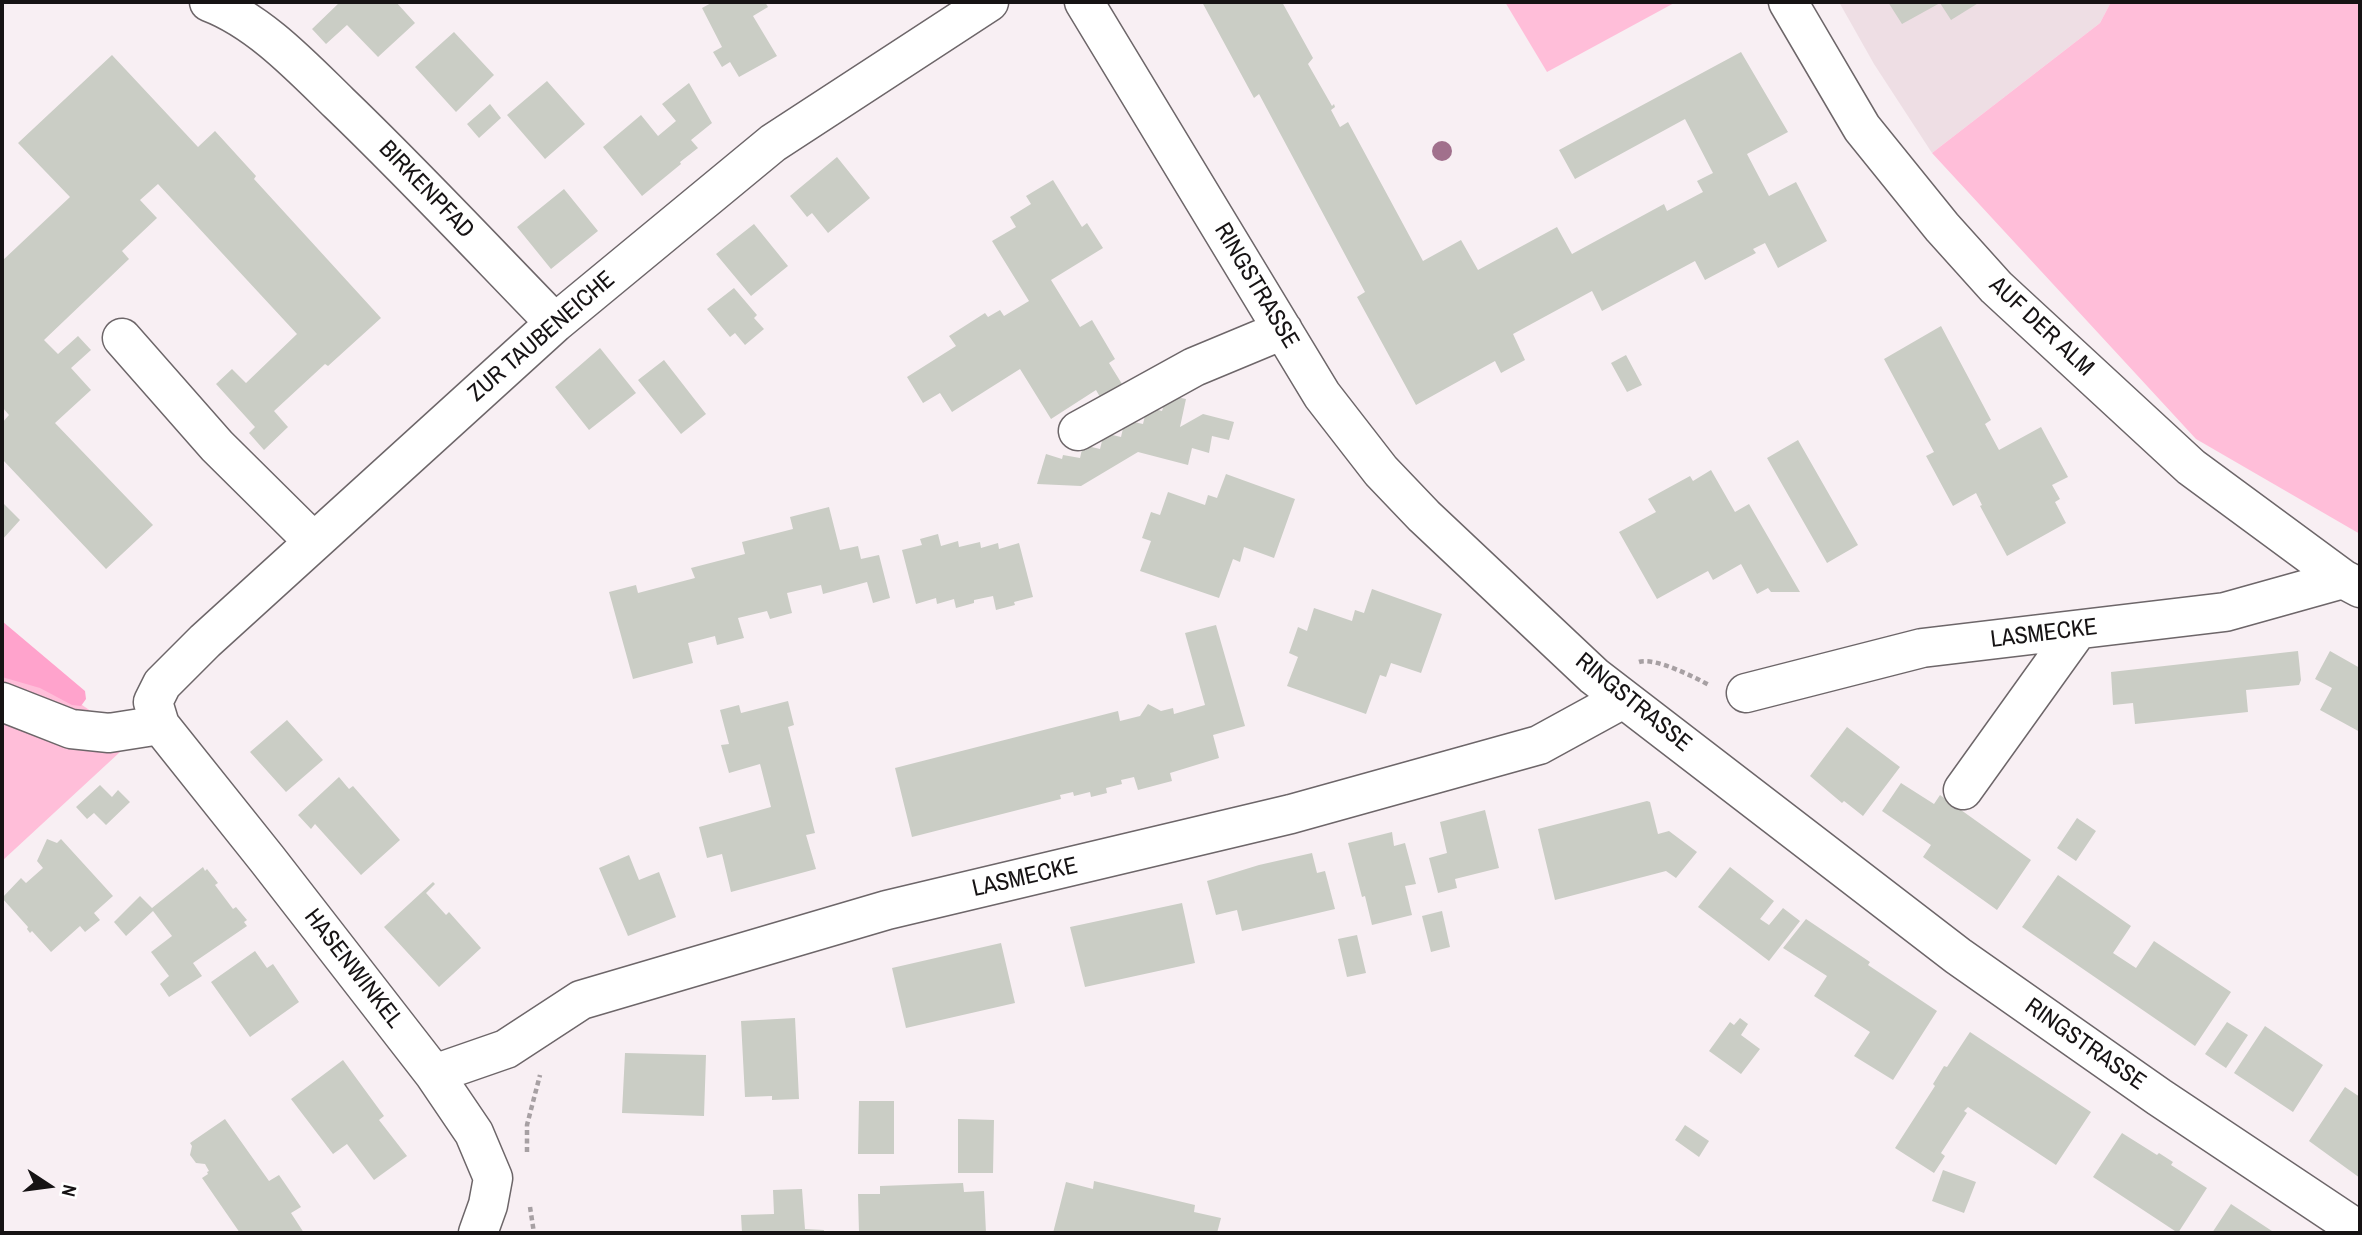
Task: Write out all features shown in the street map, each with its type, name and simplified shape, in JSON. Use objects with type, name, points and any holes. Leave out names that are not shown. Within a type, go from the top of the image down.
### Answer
[{"type":"street","name":"BIRKENPFAD","points":[[209,2],[243,20],[294,60],[373,136],[555,323]]},
{"type":"street","name":"ZUR TAUBENEICHE","points":[[160,725],[153,702],[162,684],[205,641],[555,323],[773,143],[989,2]]},
{"type":"street","name":"RINGSTRASSE","points":[[1084,2],[1322,395],[1381,471],[1434,525],[1609,687],[1958,956],[2159,1097],[2360,1231]]},
{"type":"street","name":"AUF DER ALM","points":[[1788,2],[1862,128],[1942,227],[1996,287],[2191,467],[2352,584]]},
{"type":"street","points":[[1078,432],[1194,367],[1283,330]]},
{"type":"street","points":[[122,338],[217,446],[314,542]]},
{"type":"street","name":"LASMECKE","points":[[1746,693],[1922,648],[2225,612],[2352,584]]},
{"type":"street","points":[[1963,790],[2077,631]]},
{"type":"street","name":"LASMECKE","points":[[434,1074],[506,1049],[581,1000],[887,910],[1279,817],[1539,745],[1609,687]]},
{"type":"street","points":[[2,702],[71,729],[109,733],[160,725]]},
{"type":"street","name":"HASENWINKEL","points":[[160,725],[434,1074],[474,1133],[493,1178],[488,1205],[478,1233]]},
{"type":"path","points":[[1609,687],[1644,660],[1706,683],[1724,694],[1746,693]]},
{"type":"path","points":[[527,1165],[527,1125],[542,1069]]},
{"type":"shaded area","points":[[1505,2],[1676,2],[1547,72]]},
{"type":"shaded area","points":[[1839,2],[2111,2],[2100,23],[1932,153],[1874,64]]},
{"type":"shaded area","points":[[2111,2],[2360,2],[2360,534],[2196,439],[1932,153],[2100,23]]},
{"type":"shaded area","points":[[2,621],[85,691],[86,699],[81,706],[72,705],[40,688],[2,677]]},
{"type":"shaded area","points":[[2,650],[133,740],[2,861]]},
{"type":"building","points":[[340,2],[396,2],[415,23],[378,57],[347,25],[326,44],[312,29]]},
{"type":"building","points":[[713,2],[765,2],[768,7],[753,16],[777,56],[739,77],[730,62],[722,67],[713,52],[722,47],[702,8]]},
{"type":"building","points":[[1202,2],[1282,2],[1313,58],[1308,64],[1332,106],[1334,104],[1335,107],[1331,110],[1340,127],[1348,122],[1423,261],[1461,240],[1478,270],[1557,227],[1572,254],[1664,204],[1667,211],[1703,192],[1697,181],[1713,173],[1685,119],[1575,179],[1559,150],[1741,52],[1788,132],[1747,154],[1769,196],[1796,182],[1827,241],[1778,268],[1765,243],[1753,249],[1756,253],[1705,280],[1695,261],[1602,311],[1592,291],[1513,334],[1525,360],[1501,373],[1495,361],[1416,405],[1357,297],[1365,292],[1259,94],[1254,98]]},
{"type":"building","points":[[1888,2],[1980,2],[1951,20],[1940,3],[1902,24]]},
{"type":"building","points":[[454,32],[494,75],[456,112],[415,67]]},
{"type":"building","points":[[112,55],[198,147],[215,131],[256,176],[254,179],[381,318],[274,411],[288,427],[264,450],[249,433],[255,427],[216,384],[232,369],[246,383],[297,334],[158,184],[140,200],[157,218],[122,251],[129,259],[44,340],[58,354],[78,336],[91,350],[71,368],[91,390],[55,423],[153,525],[106,569],[2,459],[2,423],[9,415],[2,407],[2,261],[70,197],[18,143]]},
{"type":"building","points":[[547,81],[585,124],[545,159],[507,115]]},
{"type":"building","points":[[689,83],[712,123],[691,140],[698,148],[642,196],[603,147],[641,115],[658,136],[676,121],[662,104]]},
{"type":"building","points":[[490,104],[501,118],[479,138],[467,124]]},
{"type":"building","points":[[837,157],[870,198],[828,233],[812,213],[807,217],[790,196]]},
{"type":"building","points":[[1053,180],[1082,227],[1087,223],[1103,248],[1051,280],[1080,327],[1092,320],[1115,359],[1109,363],[1122,384],[1100,397],[1096,390],[1051,419],[1020,369],[952,412],[940,393],[923,403],[907,377],[956,346],[949,336],[985,313],[988,317],[1000,310],[1004,316],[1029,301],[992,241],[1016,227],[1010,217],[1031,204],[1026,196]]},
{"type":"building","points":[[564,189],[598,231],[551,269],[517,227]]},
{"type":"building","points":[[754,224],[788,266],[751,296],[716,254]]},
{"type":"building","points":[[734,288],[757,315],[754,318],[764,329],[745,345],[735,333],[730,337],[707,309]]},
{"type":"building","points":[[1941,326],[1991,420],[1985,424],[1999,450],[2041,427],[2068,477],[2052,485],[2060,499],[2055,502],[2066,523],[2007,556],[1980,506],[1982,505],[1976,493],[1953,506],[1926,456],[1934,452],[1884,359]]},
{"type":"building","points":[[600,348],[636,393],[589,430],[555,387]]},
{"type":"building","points":[[1626,355],[1642,385],[1627,392],[1611,363]]},
{"type":"building","points":[[664,360],[706,414],[681,434],[638,380]]},
{"type":"building","points":[[1167,395],[1186,399],[1180,427],[1203,414],[1234,422],[1229,440],[1212,436],[1209,453],[1192,448],[1188,465],[1138,452],[1081,486],[1037,484],[1046,454],[1062,459],[1063,455],[1080,458],[1083,445],[1100,449],[1104,433],[1121,437],[1125,420],[1143,424],[1147,407],[1162,411]]},
{"type":"building","points":[[1798,440],[1858,545],[1827,563],[1767,458]]},
{"type":"building","points":[[1711,470],[1735,512],[1749,504],[1800,592],[1771,592],[1768,588],[1757,594],[1741,564],[1713,580],[1708,571],[1657,599],[1619,532],[1656,512],[1648,499],[1690,476],[1693,481]]},
{"type":"building","points":[[1226,474],[1295,499],[1274,558],[1244,547],[1240,562],[1233,559],[1219,598],[1140,571],[1151,541],[1142,538],[1151,512],[1160,515],[1168,492],[1205,505],[1208,495],[1217,498]]},
{"type":"building","points":[[2,502],[20,520],[2,540]]},
{"type":"building","points":[[829,507],[840,550],[858,546],[861,559],[879,555],[890,598],[873,603],[867,582],[823,594],[821,585],[787,593],[792,613],[770,619],[767,611],[738,618],[744,638],[717,645],[715,636],[688,643],[693,663],[633,679],[609,592],[636,585],[638,593],[695,578],[691,568],[745,554],[742,542],[793,529],[790,517]]},
{"type":"building","points":[[938,534],[941,546],[958,541],[959,547],[980,542],[981,548],[998,543],[999,549],[1019,543],[1033,597],[996,610],[993,596],[956,608],[954,599],[937,604],[936,598],[916,604],[902,550],[922,545],[920,539]]},
{"type":"building","points":[[1372,589],[1442,614],[1421,673],[1391,663],[1386,677],[1380,675],[1366,714],[1287,686],[1298,657],[1289,653],[1298,627],[1307,631],[1314,608],[1352,621],[1355,610],[1364,613]]},
{"type":"building","points":[[1216,625],[1245,726],[1213,735],[1219,758],[1170,773],[1172,781],[1138,790],[1134,777],[1121,780],[1122,784],[1106,788],[1107,793],[1091,797],[1090,792],[1074,796],[1073,792],[1060,795],[1061,799],[912,837],[895,768],[1118,711],[1120,721],[1140,716],[1148,704],[1161,711],[1173,708],[1174,714],[1205,705],[1185,633]]},
{"type":"building","points":[[2298,651],[2301,680],[2299,685],[2246,690],[2248,712],[2135,724],[2133,703],[2113,705],[2111,672]]},
{"type":"building","points":[[2330,651],[2360,668],[2360,732],[2320,710],[2332,688],[2315,679]]},
{"type":"building","points":[[788,701],[794,725],[788,727],[815,833],[806,835],[816,869],[731,892],[722,854],[707,858],[699,827],[771,807],[760,764],[729,773],[721,745],[729,744],[720,710],[739,705],[741,713]]},
{"type":"building","points":[[287,720],[323,760],[286,792],[250,752]]},
{"type":"building","points":[[1847,727],[1900,767],[1863,816],[1844,801],[1842,803],[1810,776]]},
{"type":"building","points":[[339,777],[349,789],[353,786],[400,840],[361,875],[315,824],[311,829],[298,815]]},
{"type":"building","points":[[1901,783],[1934,804],[1940,795],[2031,860],[1997,910],[1923,857],[1931,845],[1882,811]]},
{"type":"building","points":[[100,785],[112,797],[118,790],[130,802],[106,825],[94,813],[87,819],[76,807]]},
{"type":"building","points":[[1650,802],[1658,834],[1669,831],[1697,852],[1676,878],[1666,871],[1555,900],[1538,829]]},
{"type":"building","points":[[1485,810],[1499,868],[1455,879],[1457,888],[1438,893],[1429,858],[1447,853],[1440,822]]},
{"type":"building","points":[[2077,818],[2096,831],[2076,861],[2057,848]]},
{"type":"building","points":[[1392,832],[1394,846],[1405,843],[1416,884],[1405,886],[1412,915],[1372,925],[1348,843]]},
{"type":"building","points":[[47,839],[57,843],[61,839],[113,896],[94,913],[100,920],[85,932],[80,926],[51,952],[32,931],[30,933],[28,927],[2,898],[21,878],[26,883],[43,868],[37,861]]},
{"type":"building","points":[[1312,853],[1317,873],[1325,871],[1335,909],[1242,931],[1237,910],[1216,915],[1207,881]]},
{"type":"building","points":[[629,855],[639,880],[659,872],[676,917],[628,936],[599,868]]},
{"type":"building","points":[[203,867],[218,883],[215,885],[233,909],[236,907],[247,920],[244,922],[247,926],[193,963],[202,976],[169,997],[160,984],[169,976],[151,952],[172,936],[153,911],[126,936],[114,922],[140,896],[152,908]]},
{"type":"building","points":[[1730,867],[1774,901],[1760,919],[1769,925],[1783,908],[1800,921],[1769,961],[1698,907]]},
{"type":"building","points":[[2058,875],[2131,926],[2113,953],[2136,968],[2154,941],[2231,992],[2195,1046],[2022,927]]},
{"type":"building","points":[[433,882],[435,884],[426,893],[446,915],[449,912],[481,948],[439,987],[384,927]]},
{"type":"building","points":[[1182,903],[1195,963],[1085,987],[1070,927]]},
{"type":"building","points":[[1442,911],[1450,947],[1431,952],[1422,916]]},
{"type":"building","points":[[1806,919],[1937,1011],[1893,1080],[1854,1056],[1870,1032],[1814,996],[1827,976],[1783,948]]},
{"type":"building","points":[[1357,935],[1366,973],[1347,977],[1338,939]]},
{"type":"building","points":[[1001,943],[1015,1003],[906,1028],[892,968]]},
{"type":"building","points":[[255,951],[267,968],[273,964],[299,1002],[250,1037],[211,982]]},
{"type":"building","points":[[795,1018],[799,1099],[745,1097],[741,1021]]},
{"type":"building","points":[[1740,1018],[1748,1024],[1741,1035],[1760,1049],[1741,1074],[1709,1051],[1730,1022],[1734,1025]]},
{"type":"building","points":[[2227,1022],[2248,1035],[2226,1068],[2205,1054]]},
{"type":"building","points":[[2265,1026],[2323,1065],[2293,1112],[2234,1073]]},
{"type":"building","points":[[1970,1032],[2091,1112],[2056,1165],[1968,1107],[1964,1111],[1967,1113],[1941,1153],[1945,1156],[1934,1173],[1895,1148],[1935,1086],[1933,1084],[1944,1066],[1947,1067]]},
{"type":"building","points":[[625,1053],[706,1055],[704,1116],[622,1113]]},
{"type":"building","points":[[343,1060],[384,1116],[379,1120],[407,1156],[374,1180],[347,1144],[333,1154],[291,1099]]},
{"type":"building","points":[[2345,1087],[2360,1097],[2360,1178],[2309,1141]]},
{"type":"building","points":[[859,1101],[894,1101],[894,1154],[858,1154]]},
{"type":"building","points":[[225,1119],[269,1181],[279,1175],[301,1207],[291,1213],[304,1233],[240,1233],[202,1178],[209,1171],[205,1164],[196,1163],[190,1155],[190,1143]]},
{"type":"building","points":[[958,1119],[994,1120],[993,1173],[958,1173]]},
{"type":"building","points":[[1685,1125],[1709,1141],[1699,1157],[1675,1140]]},
{"type":"building","points":[[2122,1133],[2173,1162],[2171,1165],[2207,1188],[2178,1233],[2093,1177]]},
{"type":"building","points":[[1943,1170],[1976,1182],[1964,1213],[1932,1201]]},
{"type":"building","points":[[1094,1181],[1195,1205],[1194,1212],[1221,1218],[1217,1233],[1053,1233],[1066,1182],[1093,1189]]},
{"type":"building","points":[[963,1183],[964,1192],[984,1191],[986,1233],[859,1233],[858,1194],[880,1194],[880,1186]]},
{"type":"building","points":[[802,1189],[805,1229],[824,1230],[824,1233],[742,1233],[741,1215],[774,1214],[773,1190]]},
{"type":"building","points":[[2231,1204],[2275,1233],[2212,1233]]}]
